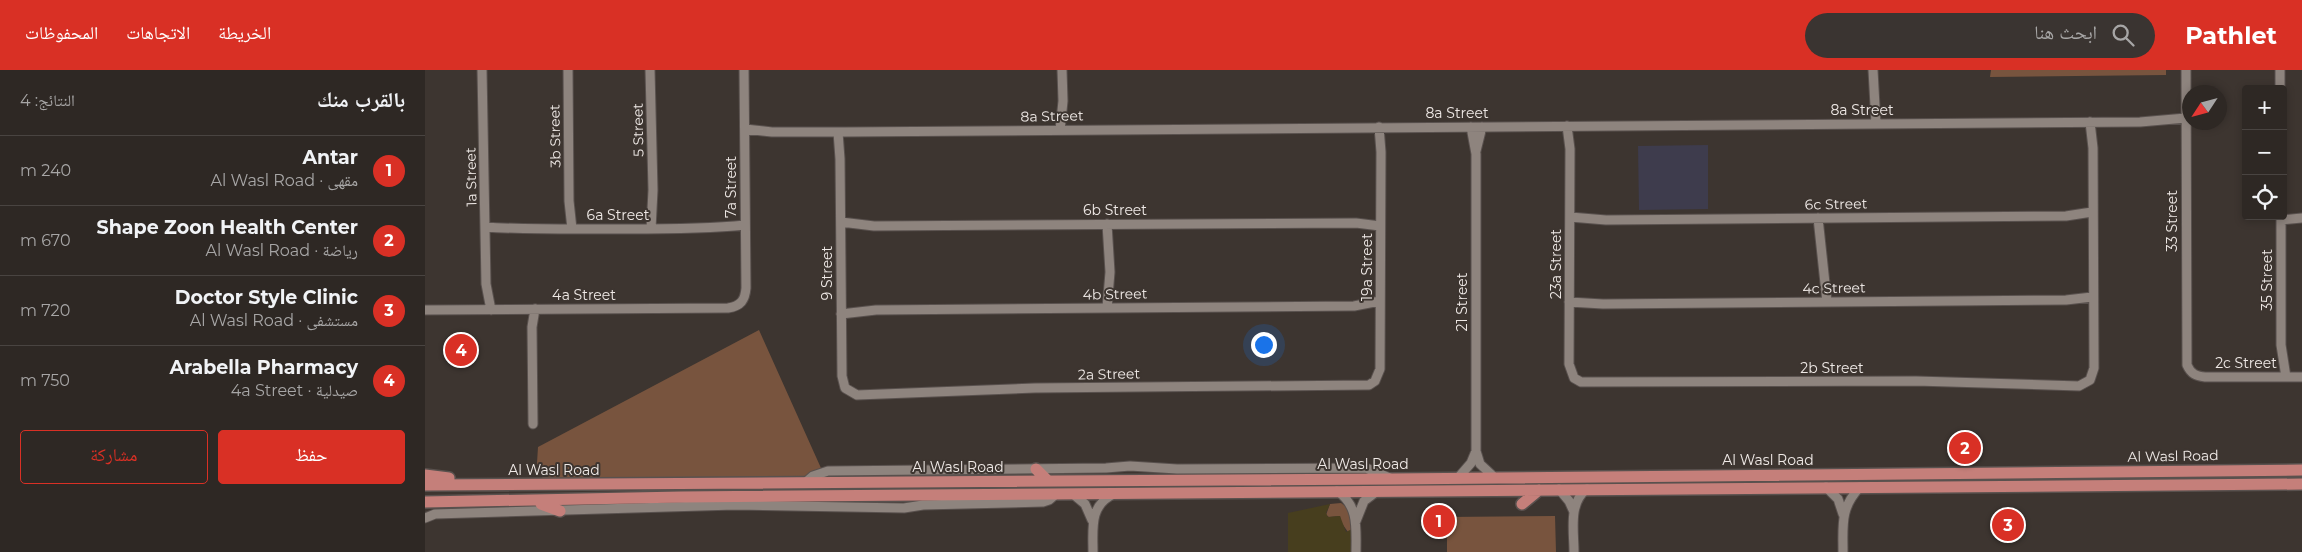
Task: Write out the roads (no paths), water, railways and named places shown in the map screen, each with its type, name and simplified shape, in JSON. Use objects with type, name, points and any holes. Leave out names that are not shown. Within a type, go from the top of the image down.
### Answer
[{"type":"main road","points":[[2075,463],[2083,472]]},
{"type":"main road","points":[[1857,474],[1868,466]]},
{"type":"main road","points":[[1036,469],[1049,482]]},
{"type":"main road","name":"Al Wasl Road","points":[[425,485],[1049,482],[2302,470]]},
{"type":"main road","points":[[425,474],[437,478],[461,479],[482,485]]},
{"type":"main road","points":[[1800,475],[1805,481],[1800,487]]},
{"type":"main road","name":"Al Wasl Road","points":[[425,502],[534,502],[681,497],[2302,484]]},
{"type":"main road","points":[[425,492],[478,490],[498,485]]},
{"type":"main road","points":[[1522,504],[1539,490]]},
{"type":"main road","points":[[425,510],[445,502]]},
{"type":"main road","points":[[534,502],[561,511]]},
{"type":"street","name":"1a Street","points":[[483,70],[486,310]]},
{"type":"street","name":"3b Street","points":[[567,70],[569,230]]},
{"type":"street","name":"5 Street","points":[[651,70],[654,229]]},
{"type":"street","name":"7a Street","points":[[742,302],[746,288],[744,70]]},
{"type":"street","points":[[1062,70],[1063,130]]},
{"type":"street","points":[[1873,70],[1873,124]]},
{"type":"street","name":"33 Street","points":[[2186,70],[2186,85]]},
{"type":"street","points":[[2280,70],[2281,85]]},
{"type":"street","name":"8a Street","points":[[745,134],[772,132],[2182,121]]},
{"type":"street","points":[[2092,301],[2093,147],[2095,122]]},
{"type":"street","name":"23a Street","points":[[1570,126],[1569,364],[1574,378]]},
{"type":"street","name":"19a Street","points":[[1375,381],[1380,369],[1380,222],[1383,127]]},
{"type":"street","name":"21 Street","points":[[1471,127],[1475,153],[1476,451]]},
{"type":"street","name":"21 Street","points":[[1475,153],[1481,127]]},
{"type":"street","name":"33 Street","points":[[2186,130],[2186,357],[2190,372]]},
{"type":"street","name":"9 Street","points":[[842,132],[840,156],[841,310],[842,376],[845,388]]},
{"type":"street","name":"6c Street","points":[[1570,220],[2092,216]]},
{"type":"street","points":[[2287,217],[2302,216]]},
{"type":"street","points":[[1822,218],[1823,302]]},
{"type":"street","name":"35 Street","points":[[2281,377],[2282,220]]},
{"type":"street","name":"6b Street","points":[[841,226],[1380,222]]},
{"type":"street","points":[[1110,224],[1110,308]]},
{"type":"street","name":"6a Street","points":[[485,230],[745,229]]},
{"type":"street","name":"4c Street","points":[[1569,305],[2092,301]]},
{"type":"street","name":"2b Street","points":[[1574,378],[1581,382],[1590,383],[1916,381],[2079,386],[2090,380],[2094,368],[2092,301]]},
{"type":"street","name":"4a Street","points":[[425,310],[728,308],[736,307],[742,302]]},
{"type":"street","name":"4b Street","points":[[841,310],[1380,306]]},
{"type":"street","points":[[532,310],[533,424]]},
{"type":"street","name":"2c Street","points":[[2190,372],[2197,376],[2205,377],[2302,377]]},
{"type":"street","name":"2a Street","points":[[845,388],[857,395],[1035,388],[1363,385],[1375,381]]},
{"type":"street","points":[[1476,451],[1480,464],[1494,477]]},
{"type":"street","points":[[1458,478],[1467,469],[1476,451]]},
{"type":"street","points":[[805,483],[817,473],[828,472],[1106,468],[1130,466],[1177,469],[1366,468],[1392,479]]},
{"type":"street","points":[[1826,487],[1838,499],[1843,517],[1843,552]]},
{"type":"street","points":[[1843,517],[1849,499],[1860,487]]},
{"type":"street","points":[[1574,552],[1574,515],[1577,500],[1587,489]]},
{"type":"street","points":[[1559,490],[1569,500],[1574,515]]},
{"type":"street","points":[[1337,491],[1350,504],[1355,521],[1356,552]]},
{"type":"street","points":[[1355,521],[1364,501],[1378,491]]},
{"type":"street","name":"Al Wasl Road","points":[[425,518],[435,514],[735,505],[904,508],[923,505],[1043,502],[1057,494]]},
{"type":"street","points":[[1073,494],[1085,504],[1093,520]]},
{"type":"street","points":[[1093,552],[1093,520],[1100,504],[1114,494]]},
{"type":"place","name":"Arabella Pharmacy","points":[[461,350]]},
{"type":"place","name":"Shape Zoon Health Center","points":[[1965,448]]},
{"type":"place","name":"Antar","points":[[1439,521]]},
{"type":"place","name":"Doctor Style Clinic","points":[[2008,525]]}]
